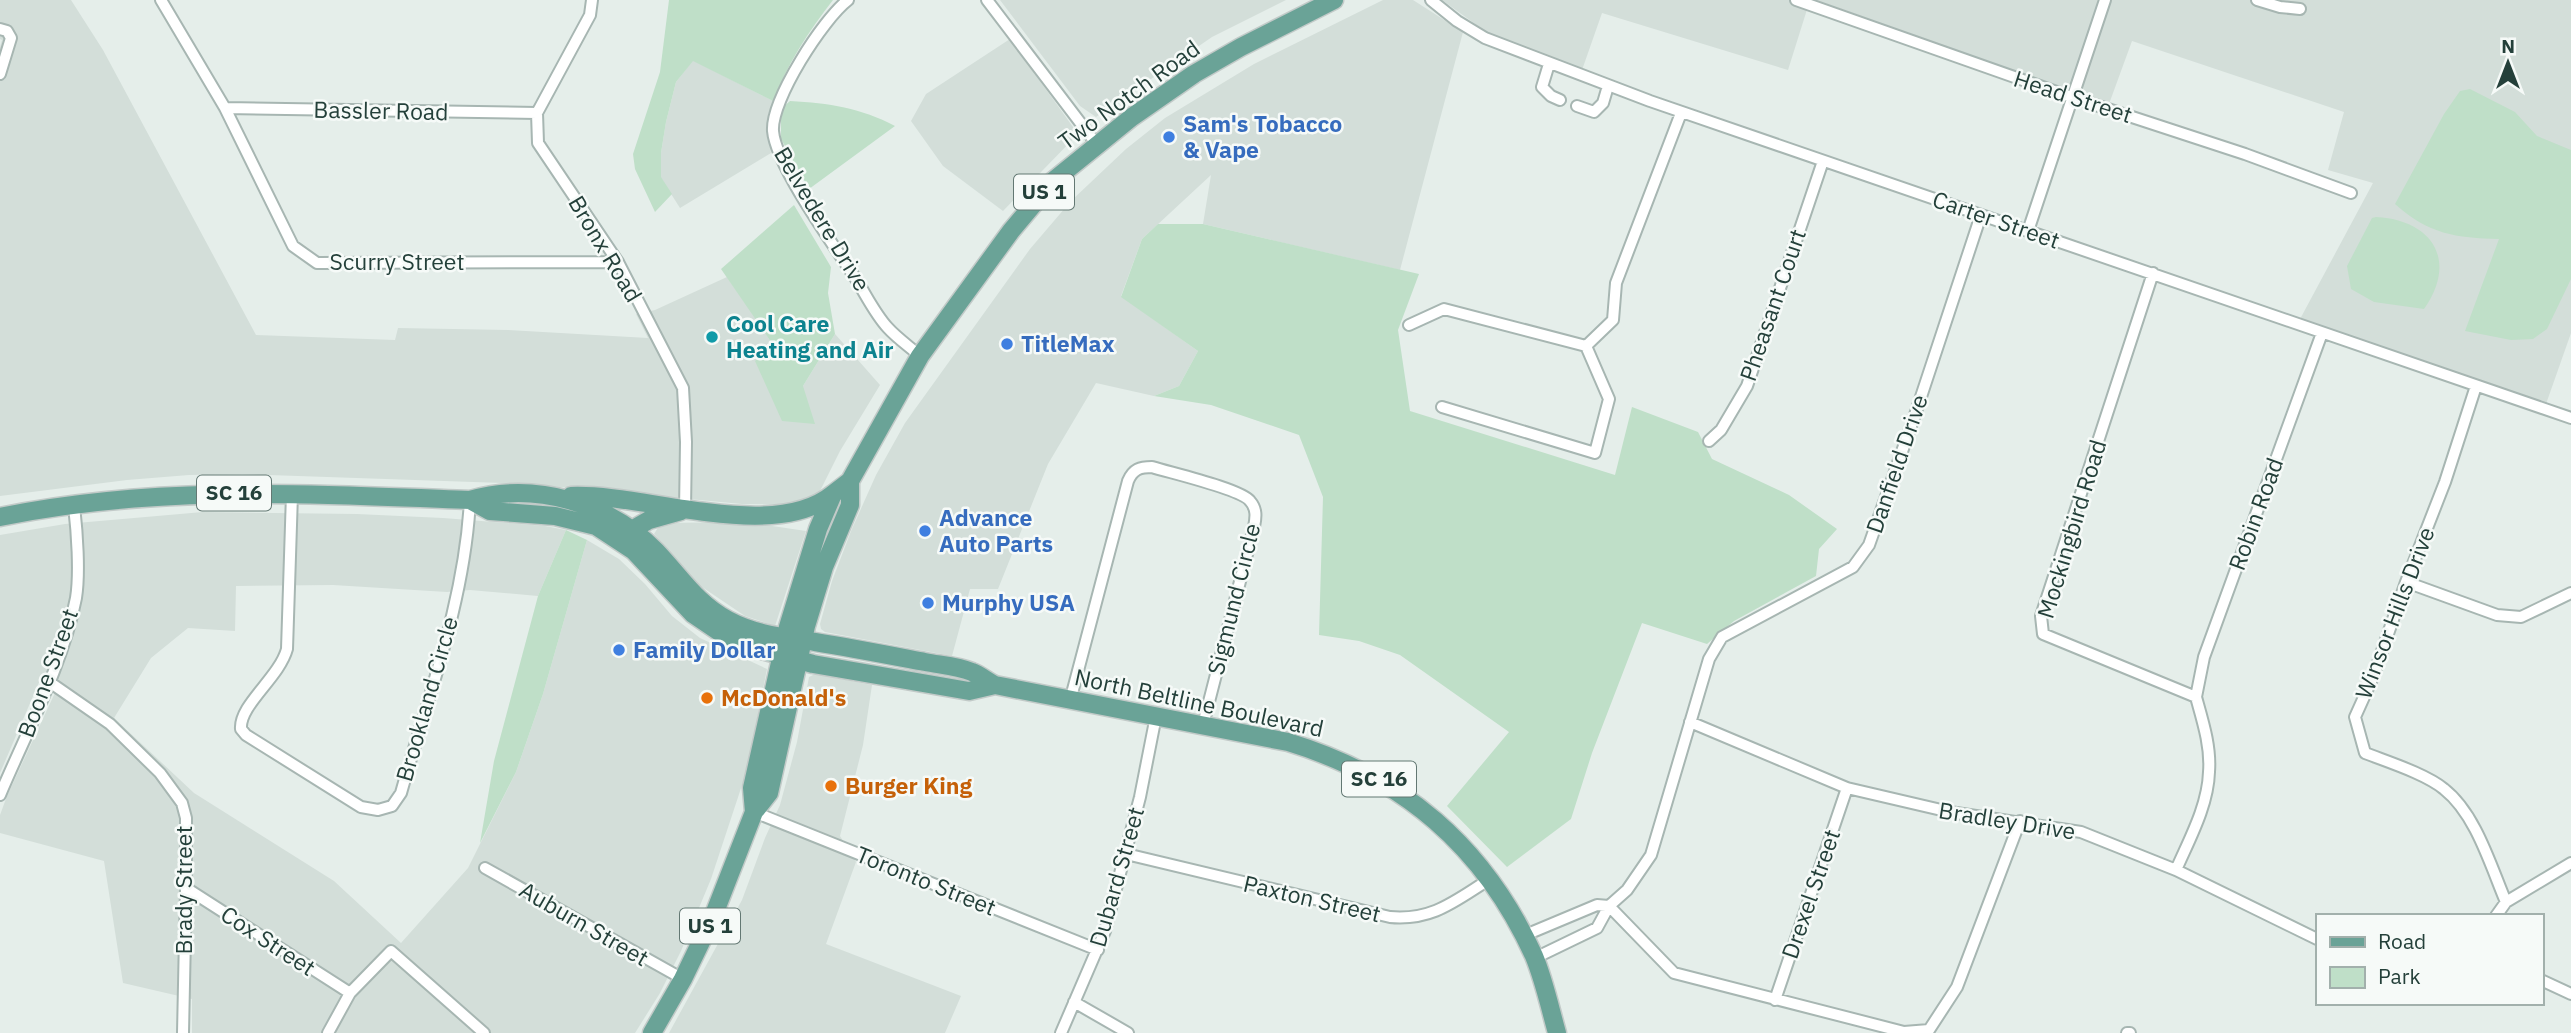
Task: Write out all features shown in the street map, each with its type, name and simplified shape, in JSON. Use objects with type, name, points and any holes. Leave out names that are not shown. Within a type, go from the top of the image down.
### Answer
[{"type":"main road","name":"Two Notch Road","points":[[652,1033],[713,918],[754,812],[769,793],[792,648],[818,529],[834,494],[850,481],[920,356],[1011,232],[1054,181],[1132,117],[1194,74],[1334,0]]},
{"type":"main road","name":"Two Notch Road","points":[[792,648],[850,505],[850,481]]},
{"type":"main road","name":"SC 16","points":[[0,517],[74,506],[200,493],[470,500]]},
{"type":"main road","points":[[470,500],[492,494],[598,496],[663,504],[685,510],[778,516],[818,529]]},
{"type":"main road","points":[[778,516],[809,509],[834,494]]},
{"type":"main road","points":[[550,496],[575,501],[601,511],[624,534],[639,556],[674,596],[701,620],[738,642],[792,648],[969,691],[995,685]]},
{"type":"main road","points":[[470,500],[490,511],[555,516],[624,534],[649,520],[685,510]]},
{"type":"main road","name":"North Beltline Boulevard","points":[[792,648],[971,671],[995,685],[1288,742],[1331,755],[1372,775],[1427,813],[1460,842],[1490,879],[1535,958],[1557,1033]]},
{"type":"street","name":"Scurry Street","points":[[161,0],[225,108],[293,246],[317,262],[618,262]]},
{"type":"street","points":[[537,113],[590,15],[592,0]]},
{"type":"street","name":"Belvedere Drive","points":[[848,0],[827,22],[785,91],[774,119],[774,138],[777,149],[798,187],[887,328],[920,356]]},
{"type":"street","points":[[987,0],[1098,146]]},
{"type":"street","name":"Carter Street","points":[[1432,0],[1457,22],[1485,38],[1681,113],[2571,418]]},
{"type":"street","name":"Head Street","points":[[1796,0],[2071,97],[2245,153],[2351,194]]},
{"type":"street","points":[[2028,231],[2105,0]]},
{"type":"street","points":[[2257,0],[2280,7],[2300,9]]},
{"type":"street","points":[[0,29],[7,31],[11,38],[0,74]]},
{"type":"street","points":[[1549,64],[1542,87],[1550,96],[1560,100]]},
{"type":"street","points":[[1577,106],[1594,112],[1603,103],[1608,86]]},
{"type":"street","name":"Bassler Road","points":[[225,108],[537,113]]},
{"type":"street","name":"Bronx Road","points":[[537,113],[538,143],[618,262],[683,388],[685,510]]},
{"type":"street","points":[[1586,346],[1613,320],[1616,283],[1681,113]]},
{"type":"street","name":"Pheasant Court","points":[[1709,441],[1721,430],[1746,386],[1823,161]]},
{"type":"street","name":"Danfield Drive","points":[[1535,958],[1597,928],[1609,906],[1627,890],[1651,855],[1709,659],[1722,638],[1853,567],[1869,545],[1981,215]]},
{"type":"street","name":"Mockingbird Road","points":[[2153,273],[2041,616],[2043,634],[2196,697]]},
{"type":"street","points":[[1409,325],[1444,309],[1586,346]]},
{"type":"street","name":"Robin Road","points":[[2196,697],[2204,657],[2322,332]]},
{"type":"street","points":[[1442,407],[1595,453],[1609,399],[1586,346]]},
{"type":"street","name":"Winsor Hills Drive","points":[[2476,386],[2445,482],[2373,677],[2355,717],[2365,753],[2444,789],[2477,831],[2507,902]]},
{"type":"street","name":"Sigmund Circle","points":[[1070,701],[1128,481],[1132,472],[1137,469],[1152,467],[1239,493],[1246,497],[1255,509],[1254,527],[1203,725]]},
{"type":"street","name":"Brookland Circle","points":[[292,494],[287,649],[278,672],[242,716],[241,729],[246,735],[361,807],[379,810],[392,806],[401,793],[456,597],[466,550],[470,500]]},
{"type":"street","name":"Boone Street","points":[[0,795],[65,637],[76,596],[74,506]]},
{"type":"street","points":[[2406,582],[2497,615],[2521,617],[2571,593]]},
{"type":"street","name":"Brady Street","points":[[48,681],[110,724],[160,773],[182,803],[186,818],[183,1033]]},
{"type":"street","points":[[2176,870],[2197,822],[2209,773],[2206,735],[2196,697]]},
{"type":"street","name":"Dubard Street","points":[[1061,1033],[1098,950],[1126,854],[1156,716]]},
{"type":"street","name":"Bradley Drive","points":[[1690,722],[1847,788],[1950,813],[2020,821],[2081,832],[2176,870],[2316,939]]},
{"type":"street","name":"Drexel Street","points":[[1775,1000],[1847,788]]},
{"type":"street","name":"Toronto Street","points":[[754,812],[1098,950]]},
{"type":"street","points":[[1523,936],[1598,905],[1609,906],[1674,973],[1905,1032],[1929,1030],[1957,987],[2020,821]]},
{"type":"street","name":"Paxton Street","points":[[1126,854],[1390,918],[1418,918],[1441,910],[1490,879]]},
{"type":"street","points":[[2498,914],[2507,902],[2571,863]]},
{"type":"street","name":"Auburn Street","points":[[485,868],[683,979]]},
{"type":"street","name":"Cox Street","points":[[186,888],[350,993]]},
{"type":"street","points":[[328,1033],[350,993],[391,951],[484,1033]]},
{"type":"street","points":[[2543,981],[2571,994]]},
{"type":"street","points":[[1074,1003],[1128,1033]]},
{"type":"shaded area","points":[[0,0],[71,0],[103,50],[256,335],[395,340],[398,328],[508,330],[648,338],[636,314],[655,310],[727,277],[803,386],[835,334],[880,385],[840,451],[817,497],[804,505],[742,504],[528,484],[242,474],[127,480],[0,496]]},
{"type":"shaded area","points":[[1000,0],[1286,0],[1212,37],[1096,117],[1080,106]]},
{"type":"shaded area","points":[[1383,0],[1413,0],[1463,32],[1400,270],[1203,224],[1211,175],[1142,239],[1121,296],[1198,351],[1179,386],[1154,396],[1096,383],[1048,464],[998,589],[970,589],[952,656],[825,632],[821,629],[832,581],[851,531],[876,475],[905,423],[1030,249],[1071,201],[1126,149],[1165,118],[1254,64]]},
{"type":"shaded area","points":[[1442,0],[1810,0],[1788,70],[1602,13],[1582,70],[1489,34]]},
{"type":"shaded area","points":[[1816,0],[2571,0],[2571,333],[2546,404],[2299,321],[2373,183],[2328,170],[2344,112],[2132,41],[2109,104]]},
{"type":"shaded area","points":[[1010,39],[1078,134],[1003,211],[943,166],[911,121],[926,94]]},
{"type":"shaded area","points":[[693,60],[773,101],[768,115],[771,153],[680,208],[661,178],[661,153],[676,82]]},
{"type":"shaded area","points":[[203,512],[443,518],[566,530],[538,596],[470,590],[447,592],[333,585],[236,586],[235,631],[188,628],[151,658],[114,718],[194,793],[334,881],[401,943],[468,868],[516,772],[543,694],[587,540],[619,559],[672,616],[700,638],[767,669],[747,770],[711,879],[681,951],[660,993],[635,1033],[192,1033],[192,999],[123,983],[104,861],[0,833],[0,815],[7,796],[60,682],[43,673],[0,773],[0,535],[65,524]]},
{"type":"shaded area","points":[[745,522],[806,531],[775,626],[745,616],[699,585],[654,534],[661,523]]},
{"type":"shaded area","points":[[815,674],[872,685],[863,745],[840,836],[856,862],[826,944],[961,996],[945,1033],[669,1033],[742,900],[780,805],[797,742],[809,677]]},
{"type":"green space","points":[[669,0],[833,0],[799,48],[773,101],[693,61],[676,82],[661,153],[661,177],[672,194],[655,212],[635,169],[633,154],[660,72]]},
{"type":"green space","points":[[2470,89],[2515,112],[2537,136],[2571,150],[2571,279],[2547,329],[2533,339],[2511,340],[2465,331],[2499,239],[2456,235],[2431,228],[2395,204],[2444,114],[2460,91]]},
{"type":"green space","points":[[790,101],[844,108],[895,126],[809,189],[781,139],[781,109]]},
{"type":"green space","points":[[794,205],[831,267],[828,293],[835,334],[803,386],[815,424],[782,421],[755,361],[774,346],[721,269]]},
{"type":"green space","points":[[2372,218],[2412,226],[2434,246],[2439,260],[2439,275],[2424,309],[2374,302],[2351,289],[2347,266]]},
{"type":"green space","points":[[1158,224],[1203,224],[1419,274],[1398,330],[1410,411],[1615,475],[1632,407],[1698,432],[1712,459],[1789,495],[1837,529],[1819,549],[1816,576],[1734,621],[1707,644],[1642,623],[1592,753],[1571,819],[1507,867],[1447,806],[1509,732],[1400,655],[1359,641],[1319,635],[1323,497],[1299,435],[1211,405],[1154,396],[1179,386],[1198,351],[1121,297],[1142,239]]},
{"type":"green space","points":[[566,530],[587,540],[543,694],[516,772],[480,843],[494,761],[538,596]]},
{"type":"place","name":"Sam's Tobacco & Vape","points":[[1169,137]]},
{"type":"place","name":"Cool Care Heating and Air","points":[[712,337]]},
{"type":"place","name":"TitleMax","points":[[1007,344]]},
{"type":"place","name":"Advance Auto Parts","points":[[925,531]]},
{"type":"place","name":"Murphy USA","points":[[928,603]]},
{"type":"place","name":"Family Dollar","points":[[619,650]]},
{"type":"place","name":"McDonald's","points":[[707,698]]},
{"type":"place","name":"Burger King","points":[[831,786]]}]
